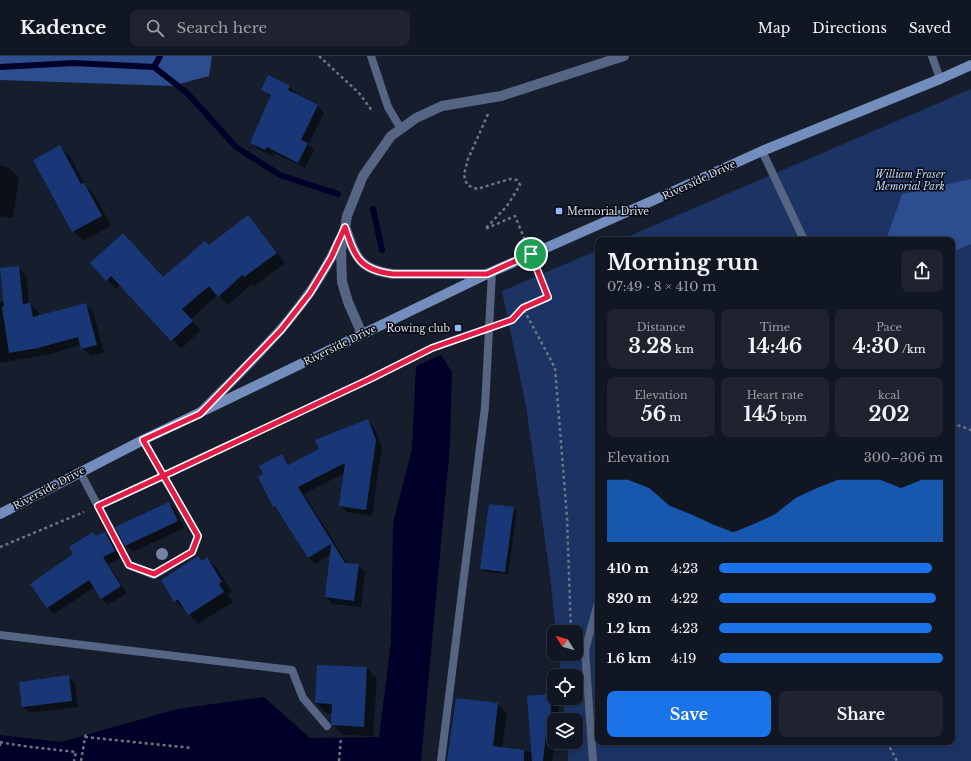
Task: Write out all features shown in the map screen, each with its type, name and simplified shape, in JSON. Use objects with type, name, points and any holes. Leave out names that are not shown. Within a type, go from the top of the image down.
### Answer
[{"type":"main road","name":"Riverside Drive","points":[[0,514],[143,440],[200,414],[490,272],[762,151],[971,65]]},
{"type":"street","points":[[362,334],[348,302],[342,282],[341,250],[347,216],[364,176],[391,136],[416,118],[442,106],[495,97],[624,56]]},
{"type":"street","points":[[345,227],[358,258],[366,266],[382,273],[490,272]]},
{"type":"street","points":[[200,414],[281,330],[310,293],[331,258],[345,227]]},
{"type":"lane","points":[[372,56],[388,107],[401,129]]},
{"type":"lane","points":[[932,56],[940,79]]},
{"type":"lane","points":[[762,151],[803,237]]},
{"type":"lane","points":[[441,761],[485,407],[490,272]]},
{"type":"lane","points":[[80,472],[129,565],[154,574],[192,552],[198,536],[143,440]]},
{"type":"lane","points":[[593,761],[585,650],[595,614]]},
{"type":"lane","points":[[0,635],[292,670],[303,698],[327,726]]},
{"type":"path","points":[[319,56],[359,93],[391,136]]},
{"type":"path","points":[[0,547],[98,506],[368,380],[432,348],[512,320],[523,308],[548,297],[515,216],[485,229],[507,206],[520,185],[516,180],[510,179],[477,189],[467,185],[464,175],[468,160],[495,97]]},
{"type":"path","points":[[523,308],[555,368],[567,517],[571,625]]},
{"type":"path","points":[[955,424],[971,430]]},
{"type":"path","points":[[81,761],[86,732]]},
{"type":"path","points":[[85,737],[192,748]]},
{"type":"path","points":[[339,761],[341,738]]},
{"type":"path","points":[[0,746],[0,742],[31,748],[45,748],[76,752],[74,761]]},
{"type":"path","points":[[889,745],[897,761]]},
{"type":"green space","name":"William Fraser Memorial Park","points":[[971,89],[971,761],[568,761],[567,749],[583,749],[583,713],[564,713],[564,705],[583,705],[583,669],[560,669],[559,661],[583,661],[583,625],[555,625],[550,575],[526,406],[502,291],[595,251],[595,745],[955,745],[955,237],[627,237]]},
{"type":"shaded area","points":[[0,56],[212,56],[209,76],[172,86],[0,80]]},
{"type":"shaded area","points":[[971,179],[971,244],[955,251],[955,237],[887,237],[902,194]]},
{"type":"shaded area","points":[[441,355],[452,372],[450,445],[421,761],[0,761],[0,735],[61,742],[177,709],[264,697],[310,738],[379,737],[391,641],[393,523],[412,449],[416,366]]},
{"type":"building","points":[[268,75],[290,86],[288,90],[318,105],[301,140],[308,143],[298,163],[267,147],[265,150],[250,143],[271,95],[261,90]]},
{"type":"building","points":[[60,145],[81,184],[84,183],[102,216],[72,232],[33,160]]},
{"type":"building","points":[[248,215],[277,253],[244,277],[242,275],[218,297],[209,286],[182,309],[193,321],[171,341],[111,276],[106,281],[90,263],[123,233],[163,277],[205,241],[209,245]]},
{"type":"building","points":[[19,266],[23,304],[30,303],[33,317],[86,303],[97,345],[81,349],[78,337],[38,348],[9,353],[2,307],[4,307],[0,268]]},
{"type":"building","points":[[368,419],[376,440],[366,510],[339,506],[345,463],[298,487],[345,563],[359,564],[354,601],[325,597],[331,544],[308,558],[275,506],[273,507],[258,477],[263,474],[259,466],[282,454],[288,465],[319,449],[315,440]]},
{"type":"building","points":[[169,502],[178,521],[125,546],[115,527]]},
{"type":"building","points":[[489,504],[514,507],[505,572],[480,569]]},
{"type":"building","points":[[93,532],[96,536],[105,532],[115,551],[103,557],[121,586],[101,599],[89,580],[47,608],[30,584],[73,554],[69,547]]},
{"type":"building","points":[[198,556],[202,561],[207,557],[222,582],[219,584],[224,592],[188,615],[178,599],[174,602],[161,580]]},
{"type":"building","points":[[317,665],[367,667],[364,727],[332,725],[332,704],[315,703]]},
{"type":"building","points":[[69,675],[72,701],[22,707],[19,682]]},
{"type":"building","points":[[547,694],[547,705],[551,705],[551,713],[547,713],[543,761],[532,761],[527,696]]},
{"type":"building","points":[[456,698],[498,703],[493,746],[524,750],[524,761],[447,761]]},
{"type":"waterway","points":[[154,67],[160,56]]},
{"type":"waterway","points":[[0,67],[74,63],[154,67],[187,93],[236,147],[280,175],[338,194]]},
{"type":"waterway","points":[[373,209],[382,250]]},
{"type":"place","name":"Memorial Drive","points":[[559,211]]},
{"type":"place","name":"Rowing club","points":[[458,328]]},
{"type":"route","points":[[531,254],[487,274],[382,273],[366,266],[358,258],[345,227],[331,258],[310,293],[281,330],[200,414],[143,440],[163,476],[198,536],[192,552],[154,574],[129,565],[98,506],[163,476],[368,380],[432,348],[512,320],[523,308],[548,297],[531,254]]}]
